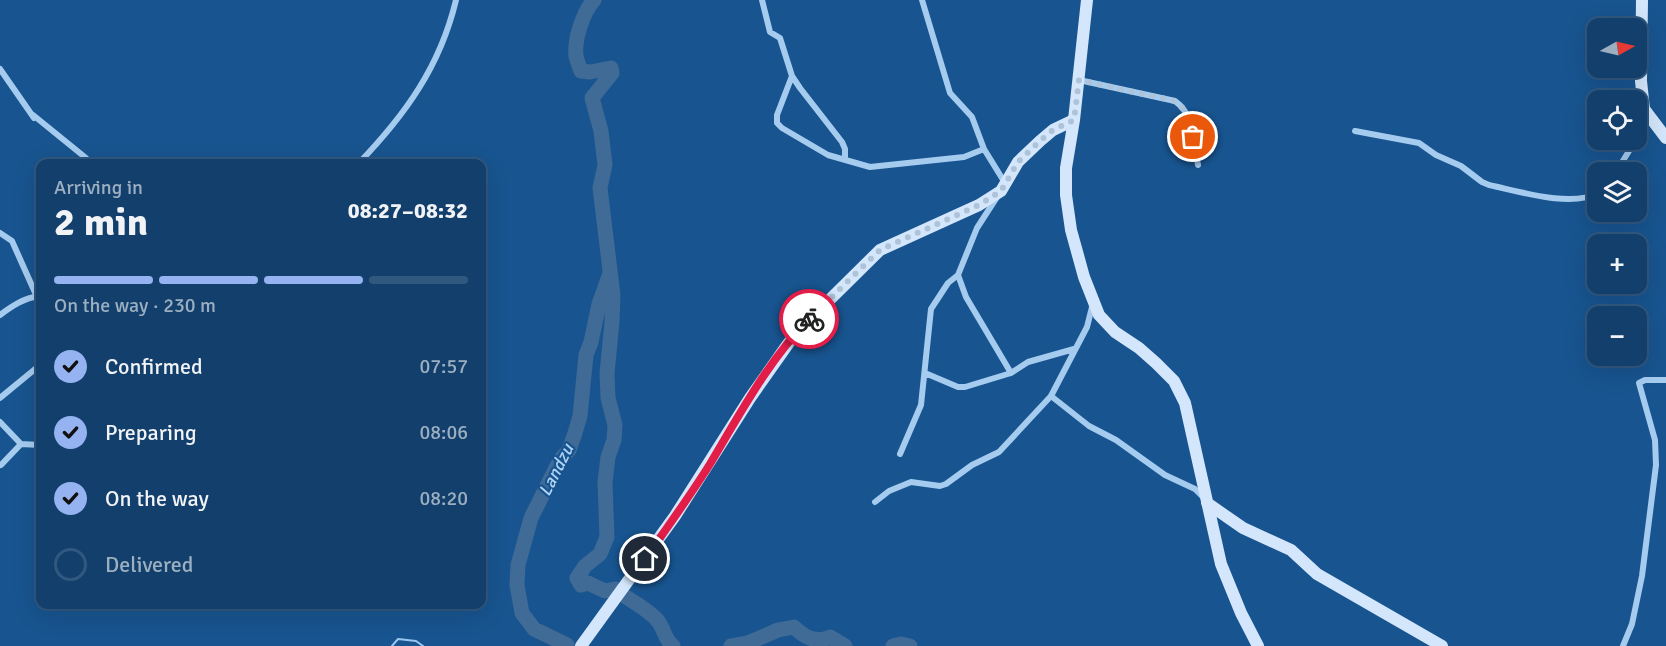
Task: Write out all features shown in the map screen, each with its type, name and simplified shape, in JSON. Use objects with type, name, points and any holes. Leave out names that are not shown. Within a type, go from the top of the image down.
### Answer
[{"type":"street","points":[[363,159],[388,132],[427,76],[443,41],[456,0]]},
{"type":"street","points":[[762,0],[770,32],[780,38],[792,76],[842,142],[845,158]]},
{"type":"street","points":[[922,0],[951,93],[972,117],[984,149],[1003,187]]},
{"type":"street","points":[[1087,0],[1079,80],[1066,168],[1066,195],[1071,230],[1099,315],[1115,333],[1139,348],[1174,381],[1185,403],[1221,564],[1240,613],[1258,646]]},
{"type":"street","points":[[1642,0],[1642,90]]},
{"type":"street","points":[[0,69],[34,117],[86,159]]},
{"type":"street","points":[[792,76],[777,115],[777,123],[828,154],[863,166],[886,166],[964,157],[984,149]]},
{"type":"street","points":[[1079,80],[1175,101],[1185,110],[1191,122],[1197,165]]},
{"type":"street","points":[[1647,113],[1666,138]]},
{"type":"street","points":[[900,454],[921,405],[931,309],[948,283],[958,275],[977,228],[1018,162],[1053,130],[1074,120]]},
{"type":"street","points":[[1355,131],[1419,142],[1489,185],[1568,199],[1587,197]]},
{"type":"street","points":[[581,646],[675,516],[750,398],[795,334],[880,250],[979,205],[1003,187]]},
{"type":"street","points":[[0,233],[12,241],[36,291]]},
{"type":"street","points":[[958,275],[966,297],[1011,373]]},
{"type":"street","points":[[0,315],[19,302],[36,297]]},
{"type":"street","points":[[875,502],[889,491],[911,482],[940,486],[946,484],[972,465],[999,452],[1051,396],[1087,327],[1093,302]]},
{"type":"street","points":[[925,373],[958,387],[965,387],[1011,373],[1028,362],[1074,349]]},
{"type":"street","points":[[0,398],[36,368]]},
{"type":"street","points":[[1623,646],[1632,624],[1642,576],[1656,465],[1655,440],[1640,382],[1666,380]]},
{"type":"street","points":[[1051,396],[1082,421],[1116,440],[1148,464],[1179,483],[1195,489],[1207,503],[1243,528],[1291,550],[1317,574],[1351,591],[1442,646]]},
{"type":"street","points":[[0,422],[21,444],[36,445]]},
{"type":"street","points":[[1,465],[21,444]]},
{"type":"waterway","name":"Landzu","points":[[594,0],[580,26],[576,42],[576,56],[581,71],[590,72],[611,68],[612,73],[592,98],[601,131],[605,165],[600,188],[613,295],[607,373],[608,398],[615,425],[605,482],[607,537],[600,554],[585,566],[577,578],[581,585],[588,583],[605,591],[615,589]]},
{"type":"waterway","name":"Landzu","points":[[567,645],[534,629],[522,613],[517,585],[518,565],[531,518],[560,460],[569,450],[575,433],[580,416],[586,355],[609,276]]},
{"type":"waterway","name":"Landzu","points":[[626,597],[655,617],[673,646]]},
{"type":"waterway","name":"Landzu","points":[[731,646],[748,643],[778,630],[794,627],[815,640],[830,637],[845,646]]},
{"type":"waterway","points":[[392,646],[398,639],[416,641],[423,646]]},
{"type":"waterway","name":"Landzu","points":[[893,646],[901,644],[910,646]]},
{"type":"way so far","points":[[809,319],[880,250],[979,205],[1001,191],[1018,162],[1053,130],[1074,120],[1079,80],[1175,101],[1185,110],[1191,122],[1193,137]]},
{"type":"route","points":[[645,559],[702,476],[775,360],[809,319]]}]
